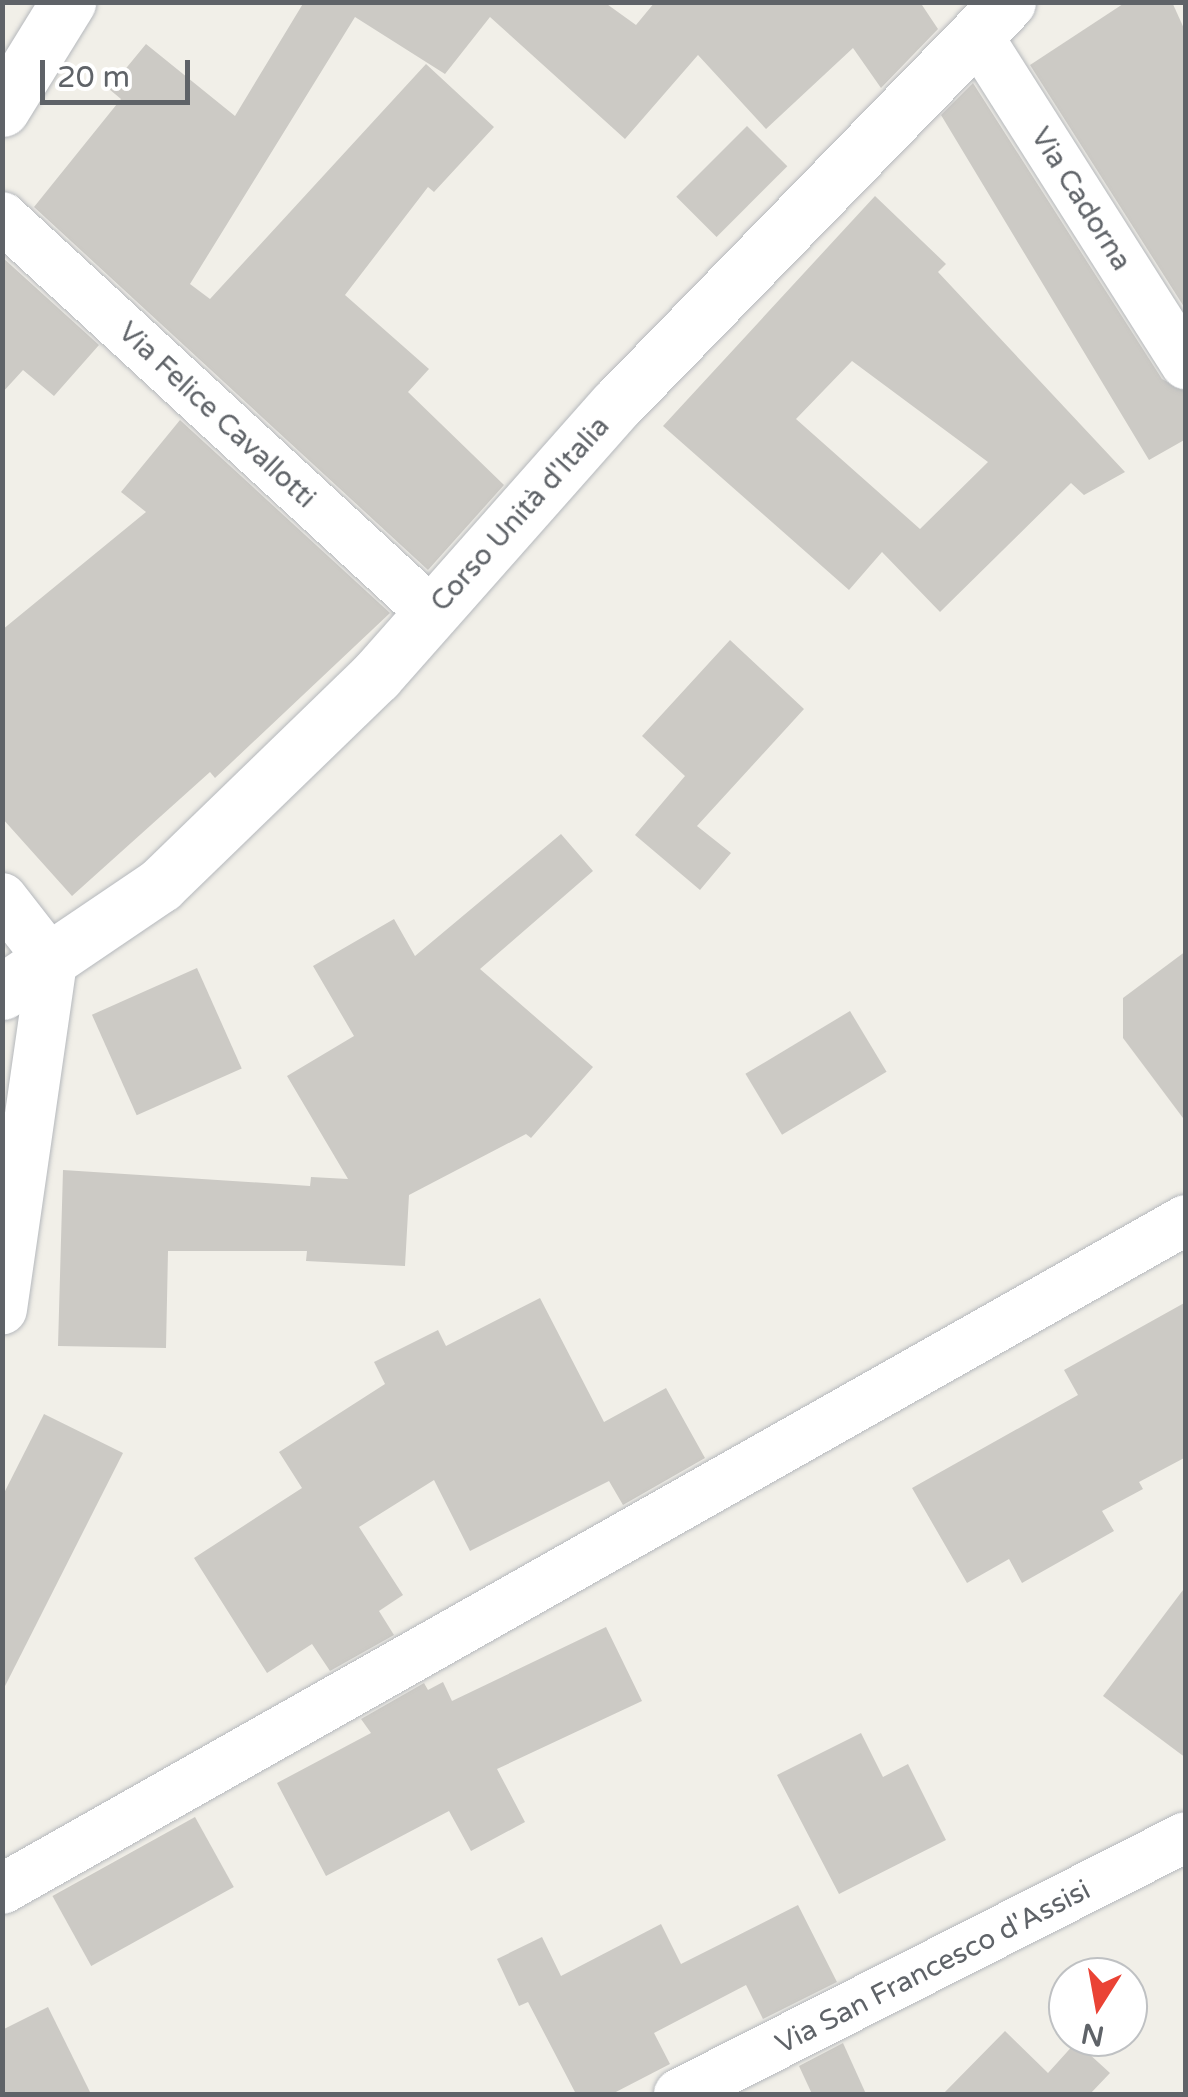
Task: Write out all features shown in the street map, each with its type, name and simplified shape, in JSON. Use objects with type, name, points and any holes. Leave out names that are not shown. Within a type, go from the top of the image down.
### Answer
[{"type":"main road","points":[[2,110],[68,2]]},
{"type":"main road","name":"Corso Unità d'Italia","points":[[2,992],[52,962],[160,885],[376,676],[616,405],[992,19]]},
{"type":"street","name":"Via Cadorna","points":[[992,19],[1186,364]]},
{"type":"street","name":"Via Felice Cavallotti","points":[[2,217],[432,613]]},
{"type":"street","points":[[2,898],[52,962],[2,1309]]},
{"type":"street","points":[[2,1889],[1186,1220]]},
{"type":"street","name":"Via San Francesco d'Assisi","points":[[679,2094],[1186,1837]]},
{"type":"building","points":[[304,2],[604,2],[636,25],[655,2],[920,2],[938,29],[881,88],[853,48],[766,129],[698,55],[625,139],[490,17],[445,74],[355,17],[190,284],[210,299],[426,64],[494,127],[434,192],[428,187],[345,295],[429,369],[408,392],[504,485],[428,570],[34,207],[121,99],[109,89],[146,44],[235,116]]},
{"type":"building","points":[[1126,2],[1172,2],[1186,33],[1186,310],[1030,65]]},
{"type":"building","points":[[973,83],[1162,379],[1186,392],[1186,439],[1149,460],[941,115]]},
{"type":"building","points":[[747,126],[787,166],[717,237],[676,197]]},
{"type":"building","points":[[875,196],[946,264],[938,272],[1125,472],[1084,495],[1071,483],[940,612],[882,552],[849,590],[663,426]],"holes":[[[852,361],[988,462],[920,529],[796,419]]]},
{"type":"building","points":[[2,257],[99,345],[54,396],[23,370],[2,393]]},
{"type":"building","points":[[180,420],[390,613],[215,778],[210,772],[72,896],[2,818],[2,630],[146,512],[121,492]]},
{"type":"building","points":[[730,640],[804,709],[697,826],[731,853],[700,890],[635,835],[685,776],[642,736]]},
{"type":"building","points":[[561,834],[593,871],[480,969],[593,1067],[531,1138],[526,1134],[409,1195],[405,1266],[306,1261],[307,1251],[168,1251],[166,1348],[58,1346],[63,1170],[310,1186],[311,1177],[348,1179],[287,1076],[354,1036],[313,966],[394,919],[415,956]]},
{"type":"building","points":[[1186,951],[1186,1122],[1123,1038],[1123,998]]},
{"type":"building","points":[[197,968],[242,1068],[137,1115],[92,1015]]},
{"type":"building","points":[[850,1011],[887,1072],[782,1135],[745,1074]]},
{"type":"building","points":[[540,1298],[604,1422],[666,1388],[705,1458],[623,1505],[609,1481],[470,1551],[434,1480],[359,1527],[403,1595],[379,1611],[394,1635],[330,1671],[312,1644],[267,1673],[194,1558],[302,1488],[279,1452],[385,1384],[374,1362],[438,1330],[446,1346]]},
{"type":"building","points":[[1186,1302],[1186,1457],[1139,1482],[1143,1489],[1102,1511],[1114,1531],[1022,1583],[1009,1559],[967,1583],[912,1488],[1078,1395],[1064,1370]]},
{"type":"building","points":[[44,1414],[123,1453],[2,1692],[2,1497]]},
{"type":"building","points":[[1186,1586],[1186,1758],[1103,1696]]},
{"type":"building","points":[[606,1627],[642,1701],[497,1769],[525,1822],[471,1851],[449,1811],[326,1876],[277,1783],[371,1733],[361,1719],[424,1683],[428,1690],[443,1682],[452,1701]]},
{"type":"building","points":[[861,1733],[883,1777],[908,1764],[946,1840],[839,1894],[777,1775]]},
{"type":"building","points":[[195,1817],[234,1887],[91,1966],[52,1896]]},
{"type":"building","points":[[798,1905],[837,1982],[763,2019],[746,1985],[654,2033],[670,2064],[612,2094],[576,2094],[528,2002],[519,2006],[497,1959],[542,1937],[561,1976],[661,1924],[681,1964]]},
{"type":"building","points":[[48,2007],[91,2094],[2,2094],[2,2030]]},
{"type":"building","points":[[1005,2031],[1048,2073],[1062,2057],[1092,2057],[1110,2073],[1090,2094],[943,2094]]},
{"type":"building","points":[[843,2043],[866,2094],[812,2094],[799,2066]]}]
